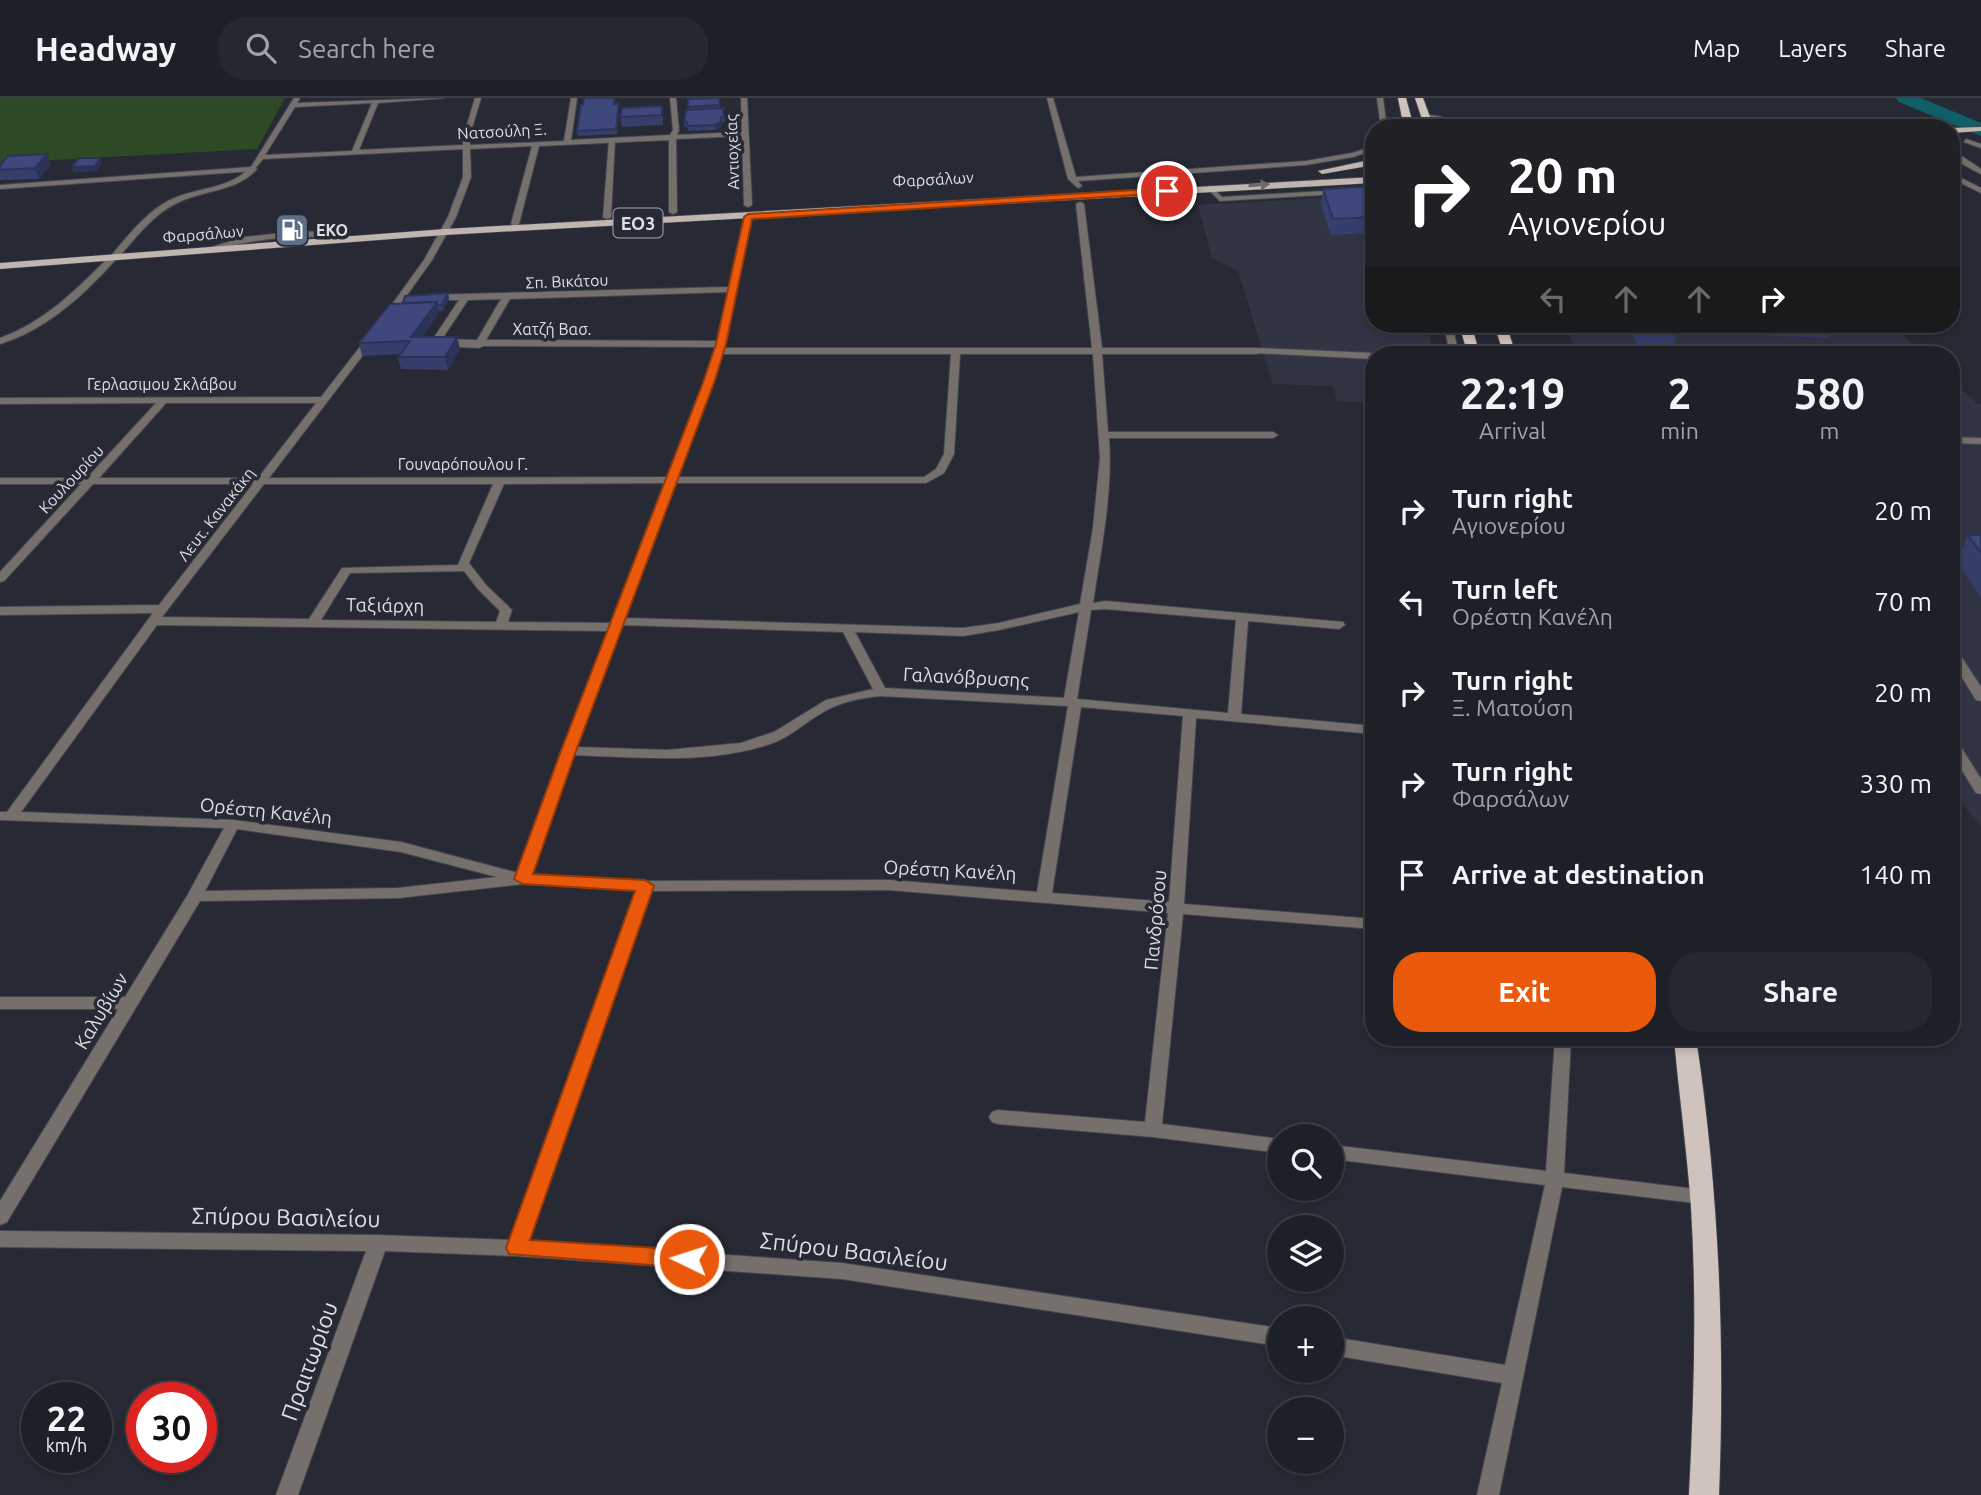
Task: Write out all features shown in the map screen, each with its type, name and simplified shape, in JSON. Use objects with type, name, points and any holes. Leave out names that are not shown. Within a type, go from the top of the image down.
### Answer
[{"type":"highway","points":[[1402,98],[1407,119]]},
{"type":"highway","points":[[1419,98],[1426,119]]},
{"type":"highway","points":[[1686,1046],[1703,1197],[1709,1364],[1704,1495]]},
{"type":"main road","points":[[1960,130],[1981,129]]},
{"type":"main road","points":[[1960,141],[1980,142]]},
{"type":"main road","name":"Φαρσάλων","points":[[0,266],[748,211],[1075,183],[1296,173],[1365,163]]},
{"type":"main road","name":"Φαρσάλων","points":[[493,229],[515,224],[673,212],[748,211],[1365,180]]},
{"type":"street","points":[[0,341],[22,335],[40,324],[114,257],[166,205],[190,194],[245,178],[262,157],[295,101],[376,102],[441,98]]},
{"type":"street","name":"Λευτ. Κανακάκη","points":[[6,816],[323,400],[407,298],[445,232],[467,177],[467,134],[478,98]]},
{"type":"street","points":[[567,142],[574,98]]},
{"type":"street","points":[[673,98],[676,126],[671,142],[673,212]]},
{"type":"street","name":"Αντιοχείας","points":[[523,879],[568,751],[720,347],[748,211],[744,98]]},
{"type":"street","points":[[1050,98],[1075,183],[1306,163],[1365,151]]},
{"type":"street","points":[[1380,98],[1383,119]]},
{"type":"street","points":[[354,153],[376,102]]},
{"type":"street","points":[[1424,116],[1441,119]]},
{"type":"street","name":"Νατσούλη Ξ.","points":[[262,157],[744,134]]},
{"type":"street","points":[[607,217],[612,140]]},
{"type":"street","points":[[515,224],[536,144]]},
{"type":"street","points":[[1960,159],[1981,173]]},
{"type":"street","points":[[0,187],[253,169]]},
{"type":"street","points":[[1960,180],[1981,191]]},
{"type":"street","points":[[1210,188],[1220,198],[1365,190]]},
{"type":"street","points":[[1044,896],[1101,513],[1104,435],[1095,321],[1080,204]]},
{"type":"street","name":"Σπ. Βικάτου","points":[[424,297],[507,297],[733,289]]},
{"type":"street","name":"Χατζή Βασ.","points":[[466,296],[437,340],[445,344],[479,345],[956,352],[1257,351],[1365,356]]},
{"type":"street","points":[[479,345],[507,297]]},
{"type":"street","name":"Γουναρόπουλου Γ.","points":[[0,481],[926,480],[940,471],[948,454],[956,352]]},
{"type":"street","name":"Κουλουρίου","points":[[0,579],[164,400]]},
{"type":"street","name":"Γερλασιμου Σκλάβου","points":[[0,401],[323,400]]},
{"type":"street","points":[[1104,435],[1273,435]]},
{"type":"street","points":[[1960,440],[1981,441]]},
{"type":"street","points":[[500,480],[463,559],[466,568],[506,610],[501,626]]},
{"type":"street","points":[[1960,552],[1981,553]]},
{"type":"street","points":[[313,623],[346,570],[466,568]]},
{"type":"street","name":"Ταξιάρχη","points":[[153,621],[501,626],[617,624],[937,632],[986,630],[1086,606],[1105,605],[1339,625]]},
{"type":"street","points":[[0,611],[162,609]]},
{"type":"street","points":[[1234,717],[1242,617]]},
{"type":"street","points":[[847,628],[881,692]]},
{"type":"street","points":[[1960,664],[1981,697]]},
{"type":"street","name":"Γαλανόβρυσης","points":[[568,751],[677,752],[737,748],[783,733],[835,701],[851,695],[881,692],[1072,703],[1365,729]]},
{"type":"street","name":"Πανδρόσου","points":[[1153,1130],[1176,906],[1190,713]]},
{"type":"street","points":[[1960,756],[1981,790]]},
{"type":"street","name":"Ορέστη Κανέλη","points":[[6,816],[233,824],[401,847],[523,879]]},
{"type":"street","name":"Καλυβίων","points":[[0,1217],[195,897],[233,824]]},
{"type":"street","name":"Ορέστη Κανέλη","points":[[195,897],[398,893],[523,879],[645,886],[889,885],[1365,923]]},
{"type":"street","points":[[517,1248],[645,886]]},
{"type":"street","points":[[0,1003],[131,1003]]},
{"type":"street","points":[[1488,1495],[1555,1179],[1563,1046]]},
{"type":"street","points":[[998,1117],[1153,1130],[1267,1144]]},
{"type":"street","points":[[1344,1153],[1703,1197]]},
{"type":"street","name":"Σπύρου Βασιλείου","points":[[0,1239],[378,1243],[517,1248],[842,1271],[1267,1335]]},
{"type":"street","name":"Πραιτωρίου","points":[[287,1495],[378,1243]]},
{"type":"street","points":[[1344,1348],[1515,1376]]},
{"type":"shaded area","points":[[1365,196],[1365,333],[1429,333],[1432,346],[1365,346],[1365,403],[1337,401],[1333,386],[1273,384],[1238,271],[1212,258],[1198,205]]},
{"type":"shaded area","points":[[1568,333],[1901,333],[1915,346],[1574,346]]},
{"type":"shaded area","points":[[1960,388],[1981,404],[1981,827],[1960,801]]},
{"type":"green space","points":[[0,98],[285,98],[257,149],[0,163]]},
{"type":"building","points":[[584,98],[615,98],[614,104],[619,103],[616,129],[577,131]]},
{"type":"building","points":[[719,98],[720,105],[688,107],[688,99]]},
{"type":"building","points":[[662,106],[662,115],[620,117],[622,108]]},
{"type":"building","points":[[723,108],[724,117],[715,125],[687,126],[687,122],[684,122],[686,110]]},
{"type":"building","points":[[47,154],[35,168],[0,170],[0,165],[8,156]]},
{"type":"building","points":[[79,158],[100,158],[95,166],[72,167]]},
{"type":"building","points":[[1365,187],[1365,217],[1333,219],[1323,189]]},
{"type":"building","points":[[448,293],[442,305],[437,305],[437,302],[403,303],[405,296]]},
{"type":"building","points":[[437,302],[411,337],[457,337],[445,357],[398,357],[410,341],[359,343],[390,304]]},
{"type":"building","points":[[1968,535],[1981,535],[1981,553]]},
{"type":"waterway","points":[[1905,98],[1955,119]]},
{"type":"waterway","points":[[1960,121],[1981,130]]},
{"type":"place","name":"EKO","points":[[292,230]]},
{"type":"route","points":[[689,1259],[517,1248],[645,886],[523,879],[568,751],[710,380],[721,344],[748,217],[1167,191]]}]
